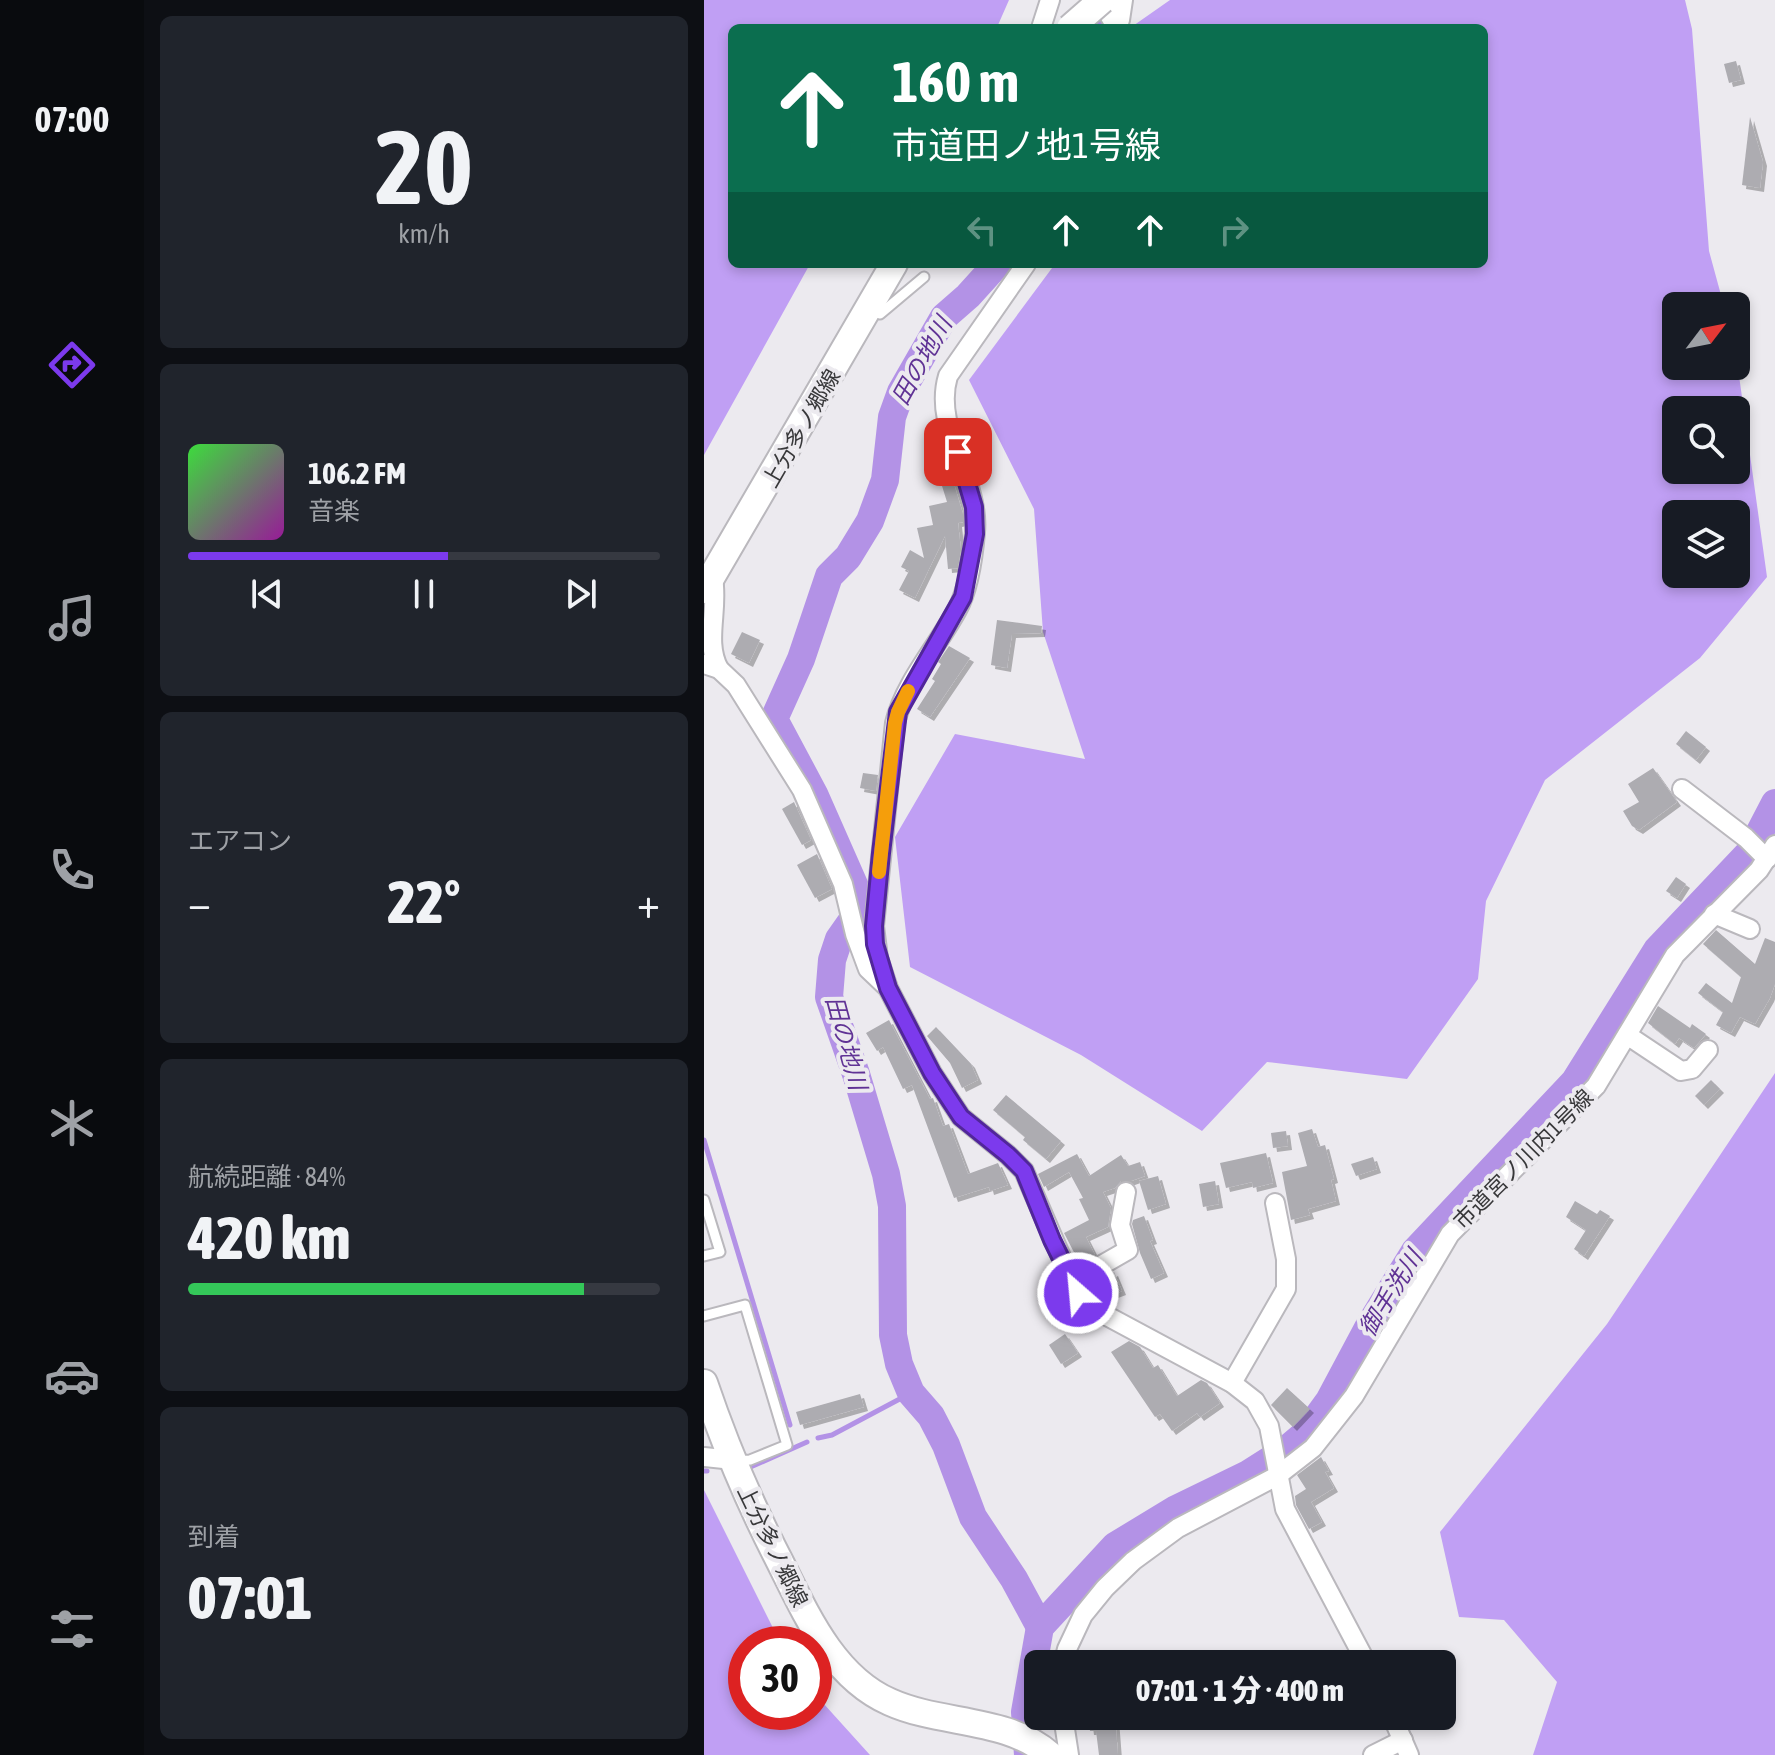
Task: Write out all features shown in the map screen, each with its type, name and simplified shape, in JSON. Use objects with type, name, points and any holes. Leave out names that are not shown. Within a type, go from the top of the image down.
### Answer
[{"type":"main road","points":[[1080,24],[1109,13]]},
{"type":"main road","name":"上分多ノ郷線","points":[[708,584],[892,268]]},
{"type":"main road","name":"上分多ノ郷線","points":[[704,1383],[751,1504],[807,1615],[848,1673],[889,1702],[934,1716],[1003,1729],[1028,1739],[1050,1755]]},
{"type":"street","points":[[1042,24],[1050,0]]},
{"type":"street","points":[[1081,24],[1086,0]]},
{"type":"street","points":[[1109,13],[1120,20],[1123,0]]},
{"type":"street","points":[[1023,268],[948,376],[944,389],[949,425],[974,507],[975,534],[963,597],[905,696],[895,723],[874,926],[878,958],[888,988],[932,1073],[961,1117],[1024,1171],[1072,1282],[1094,1309],[1232,1383],[1255,1401],[1264,1413],[1273,1442],[1285,1509],[1360,1650]]},
{"type":"street","points":[[708,584],[716,593],[709,640],[712,667],[744,695],[812,809],[843,884],[855,934],[868,969],[888,988]]},
{"type":"street","points":[[1682,789],[1762,848]]},
{"type":"street","name":"市道宮ノ川内1号線","points":[[1067,1650],[1083,1615],[1133,1561],[1178,1528],[1313,1448],[1354,1396],[1450,1234],[1596,1086],[1675,955],[1759,870],[1762,848]]},
{"type":"street","points":[[1714,914],[1750,929]]},
{"type":"street","points":[[1627,1035],[1681,1071],[1692,1069],[1708,1050]]},
{"type":"street","points":[[1072,1282],[1128,1250],[1120,1225],[1126,1192]]},
{"type":"street","points":[[1232,1383],[1286,1289],[1286,1259],[1275,1203]]},
{"type":"street","points":[[704,1457],[733,1460]]},
{"type":"street","points":[[1065,1730],[1069,1755]]},
{"type":"street","points":[[1373,1755],[1406,1747]]},
{"type":"lane","points":[[868,309],[880,314],[924,277]]},
{"type":"lane","points":[[704,1200],[720,1252],[704,1256]]},
{"type":"lane","points":[[704,1316],[745,1305],[787,1445],[750,1460],[733,1460]]},
{"type":"shaded area","points":[[704,0],[1009,0],[998,24],[728,24],[728,268],[808,268],[704,455]]},
{"type":"shaded area","points":[[1170,0],[1685,0],[1692,29],[1709,251],[1720,292],[1662,292],[1662,380],[1740,380],[1742,396],[1662,396],[1662,484],[1750,484],[1750,455],[1767,577],[1700,658],[1545,780],[1486,901],[1478,979],[1407,1079],[1267,1062],[1202,1131],[1081,1055],[910,967],[895,837],[955,734],[1085,759],[1043,632],[1034,509],[969,380],[1052,268],[1488,268],[1488,24],[1136,24]]},
{"type":"shaded area","points":[[1775,1073],[1775,1755],[1533,1755],[1557,1682],[1504,1620],[1459,1617],[1440,1532],[1607,1324]]},
{"type":"shaded area","points":[[704,1490],[772,1626],[728,1626],[728,1730],[832,1730],[832,1713],[870,1755],[704,1755]]},
{"type":"building","points":[[1736,61],[1741,80],[1729,83],[1724,64]]},
{"type":"building","points":[[1750,117],[1763,162],[1760,188],[1742,185]]},
{"type":"building","points":[[945,454],[963,514],[963,522],[958,523],[961,550],[958,568],[948,569],[945,536],[915,598],[899,590],[909,571],[901,567],[910,550],[924,558],[917,528],[933,525],[929,506],[947,502],[933,457]]},
{"type":"building","points":[[997,620],[1042,626],[1041,633],[1012,634],[1007,668],[991,665]]},
{"type":"building","points":[[742,632],[760,640],[749,663],[731,654]]},
{"type":"building","points":[[949,646],[970,658],[930,717],[917,709],[935,681],[932,679],[941,664],[938,662]]},
{"type":"building","points":[[1686,731],[1706,747],[1696,760],[1676,744]]},
{"type":"building","points":[[1653,768],[1677,802],[1639,830],[1632,826],[1623,811],[1639,802],[1628,784]]},
{"type":"building","points":[[863,773],[878,775],[876,791],[860,788]]},
{"type":"building","points":[[794,802],[811,840],[802,845],[782,809]]},
{"type":"building","points":[[817,854],[832,889],[815,898],[797,865]]},
{"type":"building","points":[[1676,877],[1686,884],[1677,898],[1666,891]]},
{"type":"building","points":[[1716,930],[1755,964],[1765,938],[1775,942],[1775,984],[1770,998],[1755,1024],[1740,1017],[1731,1033],[1716,1025],[1723,1012],[1698,993],[1706,983],[1732,1003],[1741,977],[1703,944]]},
{"type":"building","points":[[1658,1006],[1690,1028],[1692,1024],[1706,1034],[1694,1048],[1679,1038],[1675,1044],[1648,1023]]},
{"type":"building","points":[[889,1020],[930,1099],[933,1098],[943,1126],[949,1124],[968,1174],[998,1163],[1008,1185],[990,1191],[989,1187],[954,1198],[912,1085],[903,1089],[883,1047],[877,1051],[866,1033]]},
{"type":"building","points":[[936,1027],[971,1064],[978,1080],[962,1088],[950,1063],[927,1036]]},
{"type":"building","points":[[1711,1080],[1720,1089],[1704,1105],[1695,1096]]},
{"type":"building","points":[[1006,1095],[1061,1141],[1046,1159],[993,1110]]},
{"type":"building","points":[[1312,1129],[1318,1147],[1325,1145],[1336,1201],[1308,1209],[1310,1215],[1291,1220],[1282,1172],[1307,1166],[1298,1133]]},
{"type":"building","points":[[1286,1131],[1288,1146],[1273,1148],[1271,1133]]},
{"type":"building","points":[[1266,1153],[1273,1183],[1253,1188],[1252,1182],[1226,1188],[1220,1163]]},
{"type":"building","points":[[1077,1154],[1089,1176],[1121,1155],[1128,1166],[1140,1162],[1145,1176],[1121,1181],[1115,1188],[1103,1192],[1111,1208],[1108,1227],[1086,1237],[1095,1255],[1080,1264],[1064,1233],[1089,1220],[1079,1199],[1083,1198],[1069,1172],[1044,1187],[1038,1174]]},
{"type":"building","points":[[1373,1157],[1377,1169],[1356,1176],[1351,1164]]},
{"type":"building","points":[[1158,1176],[1166,1204],[1148,1210],[1139,1181]]},
{"type":"building","points":[[1215,1181],[1219,1204],[1203,1207],[1199,1184]]},
{"type":"building","points":[[1575,1201],[1597,1214],[1600,1210],[1610,1216],[1584,1256],[1574,1249],[1586,1230],[1566,1217]]},
{"type":"building","points":[[1144,1216],[1153,1240],[1150,1241],[1164,1273],[1151,1279],[1132,1224],[1133,1220]]},
{"type":"building","points":[[1114,1272],[1122,1291],[1101,1299],[1094,1283]]},
{"type":"building","points":[[1065,1334],[1078,1353],[1061,1364],[1049,1345]]},
{"type":"building","points":[[1129,1341],[1140,1347],[1153,1368],[1158,1365],[1177,1396],[1201,1380],[1207,1383],[1220,1403],[1200,1417],[1197,1413],[1172,1431],[1160,1414],[1155,1417],[1111,1352]]},
{"type":"building","points":[[1287,1388],[1310,1409],[1293,1427],[1271,1405]]},
{"type":"building","points":[[860,1394],[864,1407],[800,1425],[796,1412]]},
{"type":"building","points":[[1321,1457],[1334,1488],[1311,1502],[1322,1522],[1309,1529],[1296,1505],[1295,1496],[1306,1489],[1297,1475]]},
{"type":"building","points":[[1116,1730],[1118,1755],[1099,1755],[1096,1731],[1090,1731]]},
{"type":"waterway","name":"田の地川","points":[[1100,24],[1102,0]]},
{"type":"waterway","name":"田の地川","points":[[993,268],[944,317],[901,392],[892,417],[885,480],[870,521],[848,557],[829,576],[801,659],[774,719],[814,794],[855,887],[858,912],[839,939],[832,960],[829,997],[886,1174],[892,1206],[893,1335],[899,1364],[911,1393],[931,1416],[946,1445],[973,1517],[1014,1579],[1040,1627]]},
{"type":"waterway","name":"御手洗川","points":[[1028,1755],[1025,1712],[1040,1627],[1115,1546],[1176,1509],[1248,1474],[1305,1434],[1329,1401],[1369,1326],[1415,1251],[1575,1081],[1657,950],[1749,853],[1775,803]]},
{"type":"waterway","points":[[704,1140],[790,1425]]},
{"type":"waterway","points":[[818,1438],[832,1435],[911,1393]]},
{"type":"waterway","points":[[746,1469],[807,1442]]},
{"type":"slow traffic","points":[[879,872],[895,723],[908,691]]},
{"type":"route","points":[[958,452],[974,507],[975,534],[963,597],[905,696],[895,723],[874,926],[875,944],[888,988],[932,1073],[961,1117],[1024,1171],[1078,1293]]}]
